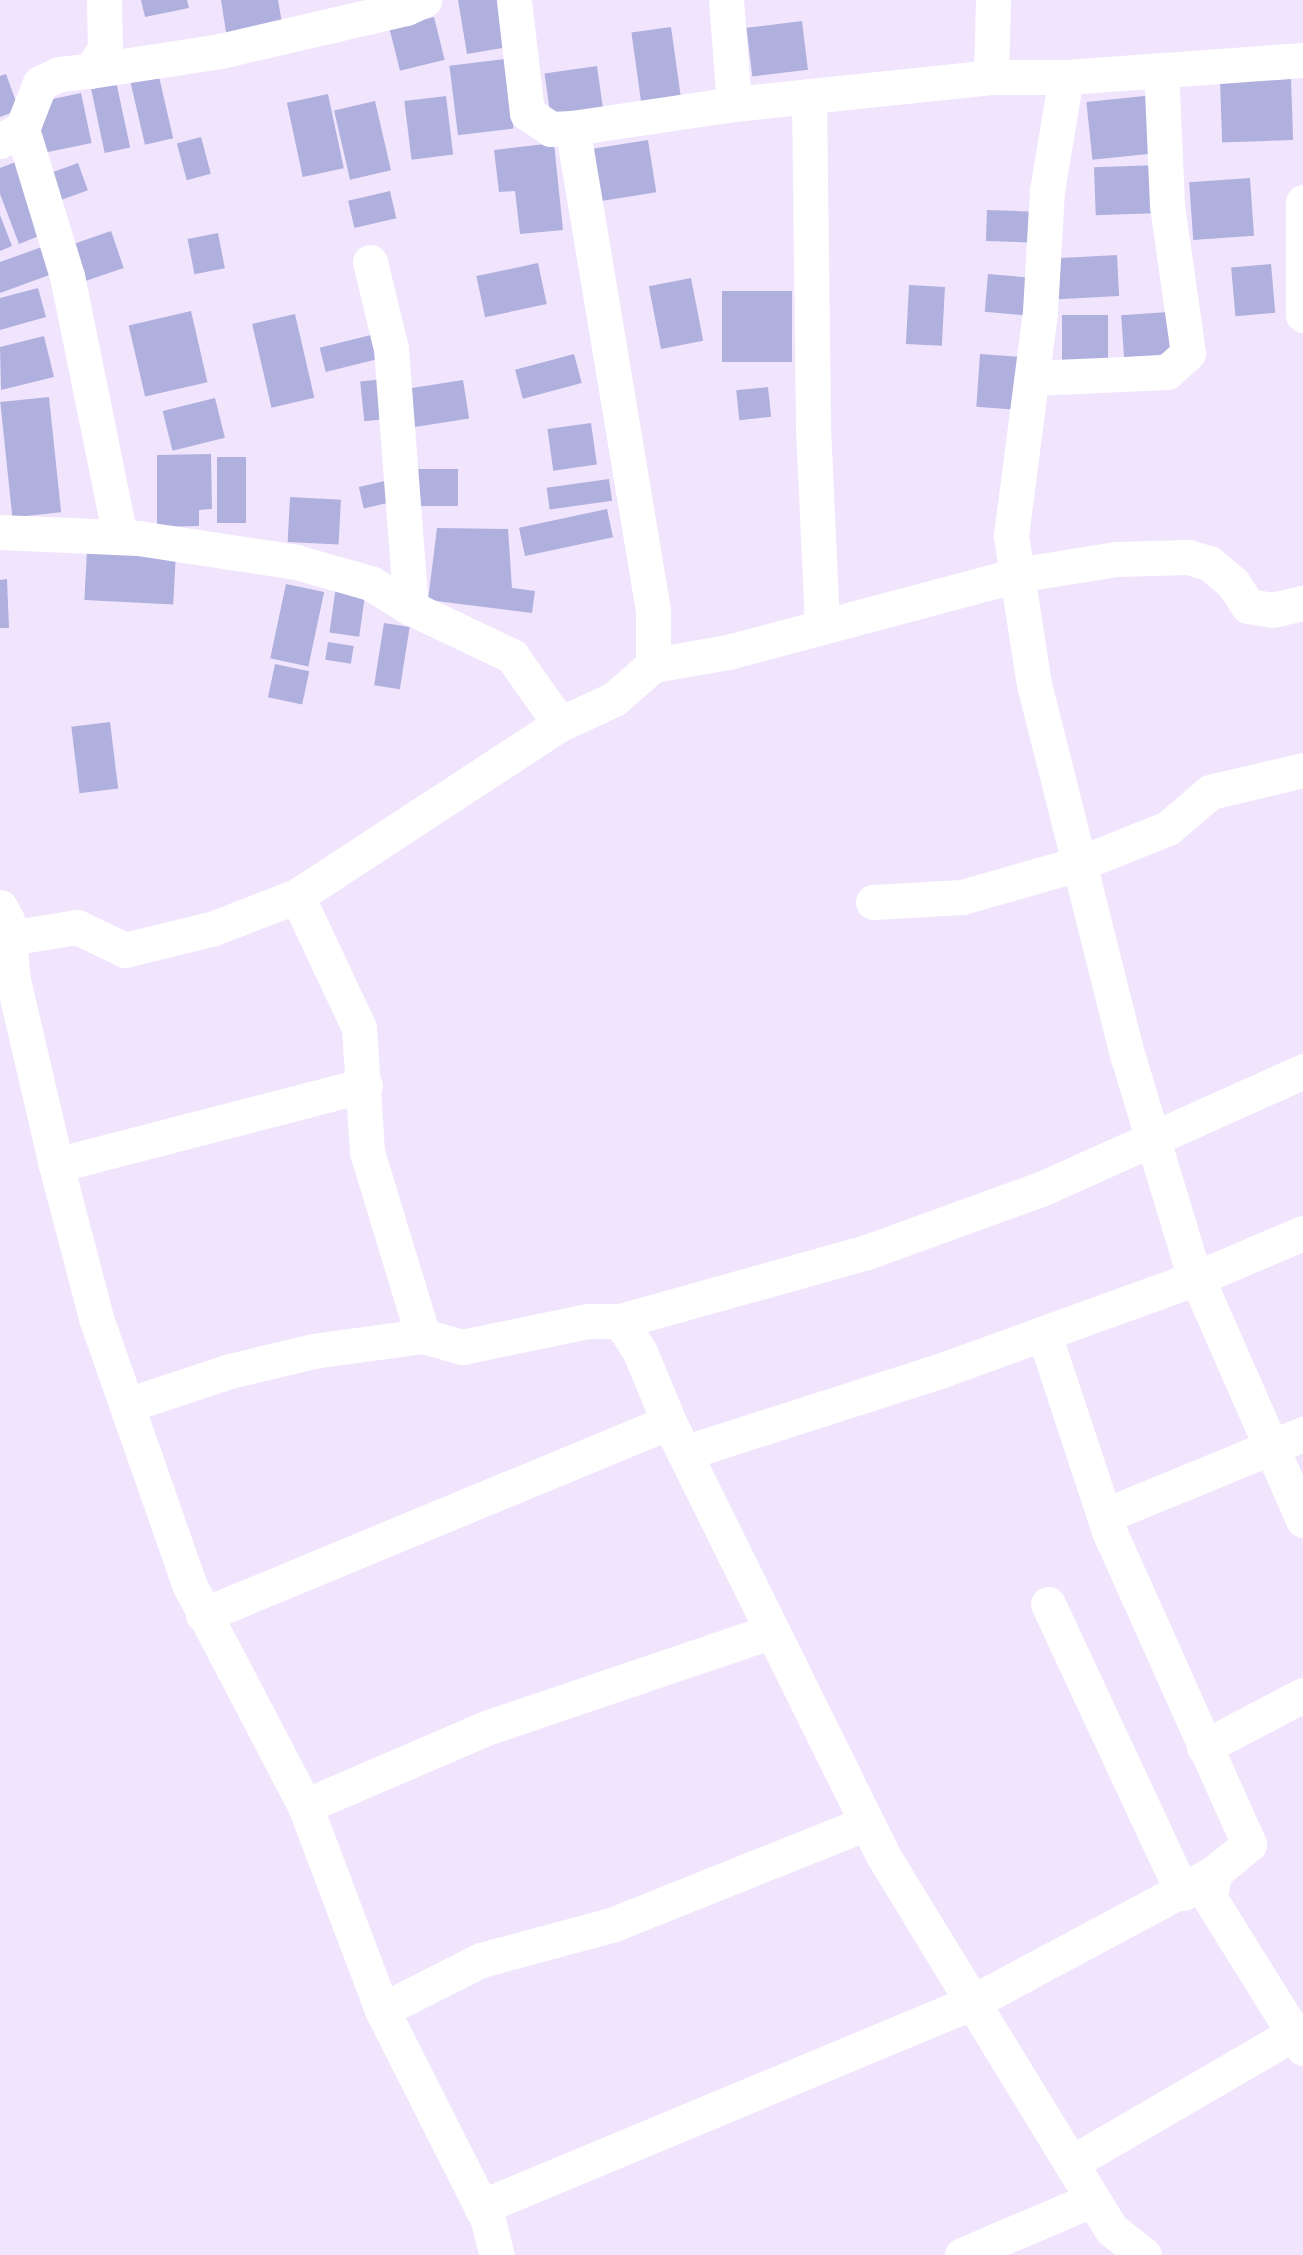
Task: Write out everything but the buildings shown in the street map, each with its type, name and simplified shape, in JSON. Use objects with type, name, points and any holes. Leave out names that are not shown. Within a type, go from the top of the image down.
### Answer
[{"type":"street","points":[[90,71],[105,49],[104,0]]},
{"type":"street","points":[[120,538],[67,276],[11,135],[29,103],[40,84],[59,74],[220,50],[406,8],[424,0]]},
{"type":"street","points":[[514,0],[527,114],[551,128],[990,76],[1066,77],[1303,60]]},
{"type":"street","points":[[726,0],[734,104]]},
{"type":"street","points":[[990,76],[994,0]]},
{"type":"street","points":[[1032,378],[1167,372],[1188,352],[1168,205],[1161,70]]},
{"type":"street","points":[[1066,77],[1047,190],[1032,378],[1011,536],[1034,684],[1152,1138],[1197,1278],[1287,1441],[1303,1520]]},
{"type":"street","points":[[809,96],[812,427],[822,627]]},
{"type":"street","points":[[572,128],[653,610],[653,666]]},
{"type":"street","points":[[1303,202],[1303,315]]},
{"type":"street","points":[[370,262],[391,349],[411,608]]},
{"type":"street","points":[[0,532],[120,538],[296,562],[370,583],[411,608],[512,656],[560,724]]},
{"type":"street","points":[[497,2255],[481,2207],[382,2010],[305,1806],[204,1615],[96,1318],[13,980],[4,922],[76,928],[125,950],[214,928],[297,896],[560,724],[614,699],[653,666],[728,652],[1017,574],[1116,559],[1188,557],[1210,563],[1233,583],[1248,606],[1272,610],[1303,603]]},
{"type":"street","points":[[872,902],[962,897],[1078,864],[1168,828],[1210,792],[1303,770]]},
{"type":"street","points":[[297,896],[359,1028],[367,1152],[424,1336]]},
{"type":"street","points":[[127,1405],[230,1370],[313,1351],[424,1336],[462,1347],[588,1321],[620,1321],[864,1253],[1041,1190],[1303,1071]]},
{"type":"street","points":[[56,1165],[365,1084]]},
{"type":"street","points":[[204,1615],[676,1438],[1044,1334],[1197,1278],[1303,1232]]},
{"type":"street","points":[[620,1321],[640,1352],[676,1438],[867,1823],[1112,2229],[1144,2255]]},
{"type":"street","points":[[481,2207],[973,2002],[1183,1893],[1249,1844],[1104,1516],[1044,1334]]},
{"type":"street","points":[[1104,1516],[1287,1441]]},
{"type":"street","points":[[1048,1604],[1183,1893]]},
{"type":"street","points":[[305,1806],[486,1728],[772,1631]]},
{"type":"street","points":[[1204,1747],[1303,1695]]},
{"type":"street","points":[[382,2010],[481,1960],[614,1924],[867,1823]]},
{"type":"street","points":[[1070,2162],[1299,2041],[1209,1897],[1215,1872]]},
{"type":"street","points":[[962,2255],[1093,2199]]}]
